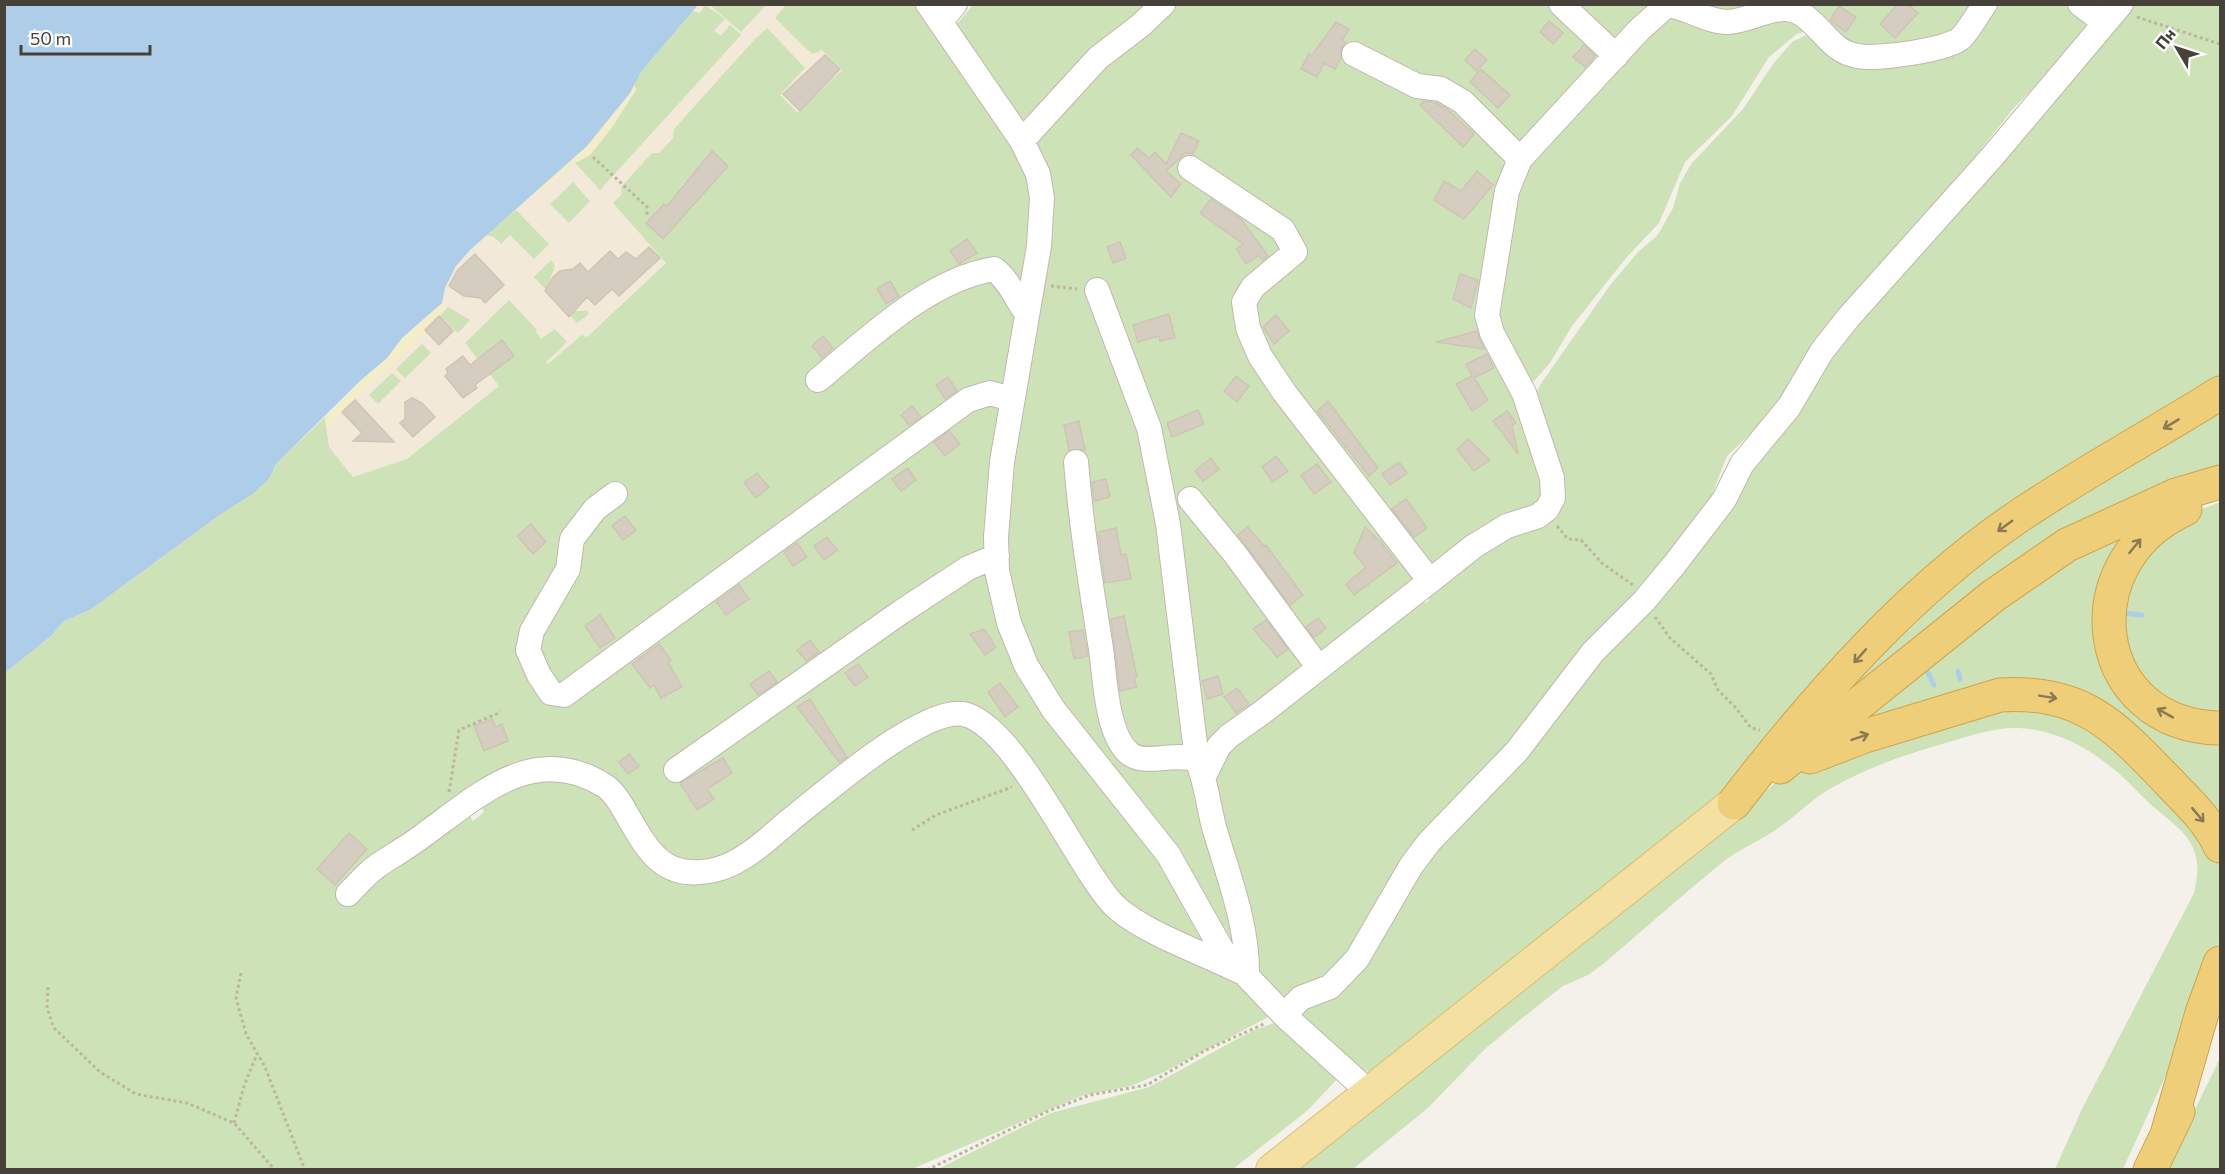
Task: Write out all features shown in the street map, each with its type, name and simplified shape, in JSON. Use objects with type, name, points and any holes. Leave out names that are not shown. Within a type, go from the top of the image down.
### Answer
[{"type":"highway","points":[[1734,803],[1781,742],[1903,610],[1960,560],[2021,514],[2220,393]]},
{"type":"highway","points":[[1734,803],[2032,568],[2067,545],[2120,518],[2176,495],[2220,482]]},
{"type":"highway","points":[[2220,495],[2167,518],[2139,541],[2120,570],[2108,616],[2117,661],[2124,676],[2143,698],[2182,721],[2220,728]]},
{"type":"highway","points":[[1734,803],[1813,755],[1854,739],[2000,695],[2045,696],[2062,699],[2093,713],[2117,729],[2186,799],[2215,834],[2220,846]]},
{"type":"highway","points":[[2168,1131],[2202,1013],[2220,963]]},
{"type":"highway","points":[[2187,1093],[2220,1004]]},
{"type":"highway","points":[[2150,1170],[2220,1030]]},
{"type":"main road","points":[[1272,1170],[1734,803]]},
{"type":"lane","points":[[1022,141],[1098,58],[1141,25],[1163,4]]},
{"type":"lane","points":[[1561,4],[1616,56]]},
{"type":"lane","points":[[1200,768],[1229,736],[1474,546],[1507,526],[1538,516],[1547,509],[1553,498],[1548,467],[1524,393],[1492,333],[1487,315],[1507,190],[1520,159],[1656,12],[1666,5],[1714,21],[1727,22],[1786,9],[1797,12],[1836,47],[1858,57],[1947,46],[1960,39],[1985,4]]},
{"type":"lane","points":[[1284,1015],[1301,998],[1330,987],[1343,976],[1370,939],[1394,894],[1429,842],[1517,751],[1593,652],[1644,601],[1724,500],[1742,464],[1789,407],[1822,351],[1848,318],[1992,157],[2114,12],[2080,4]]},
{"type":"lane","points":[[941,10],[990,99],[1022,141],[1038,174],[1042,198],[1039,246],[1002,462],[997,571],[1009,623],[1026,665],[1053,709],[1168,854],[1222,950],[1284,1015],[1370,1093]]},
{"type":"lane","points":[[1354,54],[1417,86],[1441,89],[1463,102],[1520,159]]},
{"type":"lane","points":[[1190,168],[1283,231],[1294,252],[1253,287],[1244,302],[1248,328],[1260,356],[1284,392],[1430,581]]},
{"type":"lane","points":[[818,380],[927,294],[968,273],[994,269],[1005,276],[1015,297],[1027,314]]},
{"type":"lane","points":[[1096,290],[1149,428],[1172,547],[1200,768],[1247,953],[1247,975]]},
{"type":"lane","points":[[615,494],[595,509],[572,539],[568,569],[532,631],[528,650],[539,675],[551,693],[564,695],[761,548],[968,400],[990,393],[1011,399]]},
{"type":"lane","points":[[1076,462],[1089,586],[1106,694],[1115,729],[1131,755],[1147,759],[1184,755],[1200,768]]},
{"type":"lane","points":[[1190,499],[1236,554],[1318,668]]},
{"type":"lane","points":[[676,770],[901,612],[968,568],[997,555]]},
{"type":"lane","points":[[348,894],[375,867],[402,851],[453,811],[509,778],[530,771],[568,771],[607,787],[623,807],[649,851],[663,864],[686,875],[720,869],[759,846],[886,746],[920,724],[945,715],[964,714],[981,723],[998,737],[1065,829],[1091,878],[1114,906],[1166,937],[1247,975]]},
{"type":"path","points":[[2114,12],[2220,44]]},
{"type":"path","points":[[593,157],[638,197],[647,207],[647,215]]},
{"type":"path","points":[[1033,278],[1062,289],[1085,287],[1096,290]]},
{"type":"path","points":[[1547,509],[1552,522],[1568,539],[1581,540],[1602,563],[1635,586],[1670,638],[1711,674],[1718,690],[1735,707],[1750,728],[1757,731],[1765,729],[1781,742]]},
{"type":"path","points":[[453,811],[448,798],[459,730],[501,712]]},
{"type":"path","points":[[912,830],[936,815],[1030,780]]},
{"type":"path","points":[[241,973],[236,998],[246,1034],[258,1053],[305,1170]]},
{"type":"path","points":[[48,987],[47,1008],[54,1028],[100,1072],[136,1094],[187,1103],[234,1123],[275,1170]]},
{"type":"path","points":[[927,1170],[1046,1112],[1090,1095],[1147,1084],[1206,1050],[1284,1015]]},
{"type":"path","points":[[234,1123],[244,1086],[258,1053]]},
{"type":"shaded area","points":[[698,5],[931,5],[859,53],[732,180],[669,260],[549,372],[519,393],[499,386],[407,459],[353,477],[329,447],[325,417],[442,303],[445,288],[456,266],[641,72]]},
{"type":"green space","points":[[974,4],[1982,5],[1955,39],[1944,45],[1876,54],[1856,53],[1841,46],[1825,32],[1813,29],[1797,34],[1769,57],[1732,116],[1685,162],[1659,223],[1626,258],[1572,326],[1550,363],[1521,396],[1550,488],[1548,498],[1539,509],[1503,522],[1478,538],[1267,704],[1224,734],[1215,744],[1206,765],[1200,759],[1183,753],[1135,752],[1121,734],[1112,699],[1105,701],[1116,739],[1125,753],[1133,760],[1142,766],[1163,759],[1189,760],[1198,771],[1207,817],[1242,948],[1243,966],[1218,934],[1168,844],[1065,715],[1054,724],[1096,770],[1131,820],[1163,856],[1207,934],[1215,953],[1175,936],[1127,910],[1099,879],[1069,827],[1018,757],[984,718],[966,712],[940,710],[922,717],[885,742],[754,844],[719,865],[683,868],[658,858],[638,824],[632,799],[621,790],[583,770],[557,762],[535,761],[501,774],[458,800],[473,821],[484,812],[480,804],[508,786],[549,777],[577,780],[603,792],[644,853],[668,873],[690,878],[709,875],[736,865],[766,846],[906,736],[942,720],[961,718],[988,736],[1023,777],[1065,839],[1069,855],[1100,899],[1157,940],[1227,968],[1276,1013],[1164,1072],[1131,1086],[1081,1096],[912,1169],[5,1170],[5,673],[51,636],[64,621],[90,610],[221,514],[253,494],[269,479],[276,464],[325,417],[329,447],[353,477],[407,459],[499,386],[465,343],[509,300],[537,330],[541,339],[555,329],[567,342],[546,362],[548,364],[582,335],[587,337],[666,263],[613,203],[622,194],[621,187],[652,153],[659,153],[673,138],[674,129],[754,40],[767,28],[805,68],[780,95],[798,113],[842,70],[822,50],[812,54],[775,18],[786,5],[917,5],[944,39]]},
{"type":"green space","points":[[705,5],[725,19],[714,31],[721,36],[730,25],[741,35],[600,190],[575,163],[590,155],[613,126],[636,90],[634,85],[641,72],[693,11],[700,13]]},
{"type":"green space","points":[[710,5],[766,5],[741,32]]},
{"type":"green space","points":[[1988,5],[2076,5],[2088,14],[2087,26],[2079,41],[2013,109],[1763,422],[1727,456],[1709,502],[1634,595],[1509,745],[1479,772],[1428,828],[1352,950],[1324,977],[1287,1003],[1261,981],[1212,773],[1223,748],[1420,603],[1428,602],[1434,583],[1544,518],[1535,394],[1611,284],[1639,251],[1657,236],[1673,208],[1680,183],[1692,163],[1743,109],[1773,64],[1792,42],[1806,35],[1821,37],[1841,54],[1935,52]]},
{"type":"green space","points":[[2126,5],[2220,5],[2220,385],[2057,485],[1718,799],[1375,1072],[1358,1071],[1290,1015],[1398,896],[1492,782],[1826,354]]},
{"type":"green space","points":[[573,182],[590,201],[569,223],[550,204]]},
{"type":"green space","points":[[516,210],[549,244],[534,259],[510,235],[501,244],[494,237],[486,235]]},
{"type":"green space","points":[[551,260],[555,266],[548,285],[555,297],[568,309],[587,310],[589,314],[577,323],[534,277]]},
{"type":"green space","points":[[448,307],[470,320],[458,333],[439,317]]},
{"type":"green space","points":[[422,344],[431,353],[405,378],[396,369]]},
{"type":"green space","points":[[392,373],[401,381],[378,404],[369,395]]},
{"type":"green space","points":[[2220,401],[2220,473],[2173,488],[1826,720],[1866,660],[1940,585]]},
{"type":"green space","points":[[2220,502],[2220,721],[2148,694],[2115,616],[2156,533],[2192,513]]},
{"type":"green space","points":[[2133,521],[2111,663],[2220,734],[2220,831],[2078,699],[1845,734],[1979,617]]},
{"type":"green space","points":[[2001,701],[2090,718],[2219,858],[2220,935],[2217,954],[2187,1029],[2123,1169],[2055,1169],[2082,1109],[2194,893],[2197,873],[2196,857],[2192,845],[2184,834],[2113,768],[2069,741],[2037,730],[2020,728],[1984,732],[1920,751],[1863,772],[1827,790],[1777,829],[1723,862],[1602,965],[1588,975],[1563,986],[1521,1019],[1485,1049],[1429,1107],[1353,1169],[1290,1170],[1778,781],[1806,766]]},
{"type":"green space","points":[[1282,1020],[1340,1076],[1308,1110],[1233,1169],[936,1170],[1051,1113],[1149,1087],[1252,1031]]},
{"type":"green space","points":[[2220,1058],[2220,1169],[2166,1169]]},
{"type":"sand","points":[[634,85],[636,89],[613,126],[590,155],[575,163],[540,193],[528,197],[599,132],[624,102]]},
{"type":"sand","points":[[442,303],[446,308],[425,329],[427,332],[342,412],[327,430],[325,417],[360,381],[387,358],[402,338]]},
{"type":"water","points":[[5,4],[698,5],[641,72],[630,93],[587,146],[470,250],[456,266],[445,288],[442,303],[402,338],[387,358],[360,381],[276,464],[269,479],[253,494],[221,514],[90,610],[64,621],[51,636],[5,673]]},
{"type":"building","points":[[1898,4],[1908,4],[1918,13],[1895,38],[1880,24]]},
{"type":"building","points":[[1839,6],[1856,17],[1846,32],[1830,20]]},
{"type":"building","points":[[1549,21],[1563,33],[1553,44],[1540,32]]},
{"type":"building","points":[[1336,22],[1349,29],[1342,40],[1346,43],[1341,48],[1341,58],[1335,69],[1324,63],[1317,77],[1301,69],[1309,54],[1312,55]]},
{"type":"building","points":[[1584,45],[1595,56],[1585,67],[1573,57]]},
{"type":"building","points":[[1475,49],[1487,60],[1476,71],[1465,60]]},
{"type":"building","points":[[825,55],[840,69],[800,111],[783,94]]},
{"type":"building","points":[[1481,69],[1510,95],[1498,108],[1470,82]]},
{"type":"building","points":[[1424,101],[1436,103],[1447,109],[1474,134],[1463,147],[1420,105]]},
{"type":"building","points":[[1181,133],[1199,141],[1193,154],[1185,153],[1166,171],[1181,184],[1171,197],[1131,155],[1137,148],[1149,158],[1155,152],[1166,164]]},
{"type":"building","points":[[712,151],[728,166],[663,239],[646,223],[664,204],[667,206]]},
{"type":"building","points":[[1477,171],[1493,185],[1464,219],[1434,200],[1444,181],[1461,191]]},
{"type":"building","points":[[1211,199],[1241,219],[1268,256],[1263,260],[1258,256],[1246,264],[1236,249],[1243,244],[1200,213]]},
{"type":"building","points":[[967,239],[977,253],[959,264],[950,251]]},
{"type":"building","points":[[1120,242],[1126,258],[1113,263],[1107,247]]},
{"type":"building","points":[[649,247],[660,258],[619,296],[612,289],[595,305],[587,297],[569,317],[545,291],[553,277],[560,271],[573,269],[580,263],[588,272],[610,251],[618,259],[626,252],[636,259]]},
{"type":"building","points":[[475,254],[504,285],[485,303],[481,298],[464,296],[449,286],[457,271]]},
{"type":"building","points":[[1460,274],[1478,280],[1471,308],[1453,299]]},
{"type":"building","points":[[890,281],[899,296],[886,304],[877,289]]},
{"type":"building","points":[[1169,314],[1175,338],[1160,341],[1159,336],[1138,342],[1133,325]]},
{"type":"building","points":[[1276,315],[1289,331],[1274,344],[1263,327]]},
{"type":"building","points":[[439,316],[453,331],[439,345],[425,330]]},
{"type":"building","points":[[1477,331],[1484,349],[1436,342]]},
{"type":"building","points":[[823,336],[833,348],[822,358],[812,346]]},
{"type":"building","points":[[502,340],[514,356],[475,385],[477,388],[463,398],[445,376],[448,373],[446,369],[463,356],[470,365]]},
{"type":"building","points":[[1487,354],[1494,368],[1474,378],[1488,400],[1472,411],[1456,384],[1472,376],[1466,364]]},
{"type":"building","points":[[1236,376],[1249,386],[1237,402],[1224,391]]},
{"type":"building","points":[[948,377],[957,391],[945,399],[936,385]]},
{"type":"building","points":[[412,398],[422,403],[435,417],[413,437],[400,423],[405,419],[405,402]]},
{"type":"building","points":[[355,400],[394,442],[353,441],[362,433],[342,412]]},
{"type":"building","points":[[1328,401],[1378,468],[1369,476],[1317,411]]},
{"type":"building","points":[[912,406],[921,417],[909,425],[901,415]]},
{"type":"building","points":[[1198,410],[1204,424],[1172,437],[1167,423]]},
{"type":"building","points":[[1507,411],[1516,423],[1512,425],[1518,454],[1493,421]]},
{"type":"building","points":[[1079,421],[1085,450],[1069,450],[1064,425]]},
{"type":"building","points":[[949,431],[960,444],[945,456],[934,442]]},
{"type":"building","points":[[1468,439],[1490,460],[1474,471],[1457,449]]},
{"type":"building","points":[[1276,456],[1288,471],[1273,482],[1262,467]]},
{"type":"building","points":[[1211,458],[1219,469],[1203,481],[1195,471]]},
{"type":"building","points":[[1399,462],[1407,473],[1390,485],[1382,474]]},
{"type":"building","points":[[1317,464],[1331,482],[1314,494],[1301,475]]},
{"type":"building","points":[[908,468],[916,480],[901,491],[892,479]]},
{"type":"building","points":[[757,473],[769,487],[756,498],[744,483]]},
{"type":"building","points":[[1106,479],[1110,497],[1094,501],[1092,482]]},
{"type":"building","points":[[1406,499],[1427,528],[1414,537],[1392,509]]},
{"type":"building","points":[[625,516],[636,530],[623,540],[612,526]]},
{"type":"building","points":[[531,524],[546,542],[533,554],[517,536]]},
{"type":"building","points":[[1248,527],[1264,546],[1266,545],[1303,595],[1290,605],[1238,535]]},
{"type":"building","points":[[1365,527],[1381,542],[1397,563],[1354,595],[1346,584],[1366,567],[1354,553]]},
{"type":"building","points":[[1116,528],[1121,555],[1126,554],[1131,579],[1105,583],[1098,532]]},
{"type":"building","points":[[827,537],[837,550],[824,560],[814,546]]},
{"type":"building","points":[[797,543],[807,557],[793,566],[784,552]]},
{"type":"building","points":[[739,585],[749,599],[726,615],[716,602]]},
{"type":"building","points":[[600,615],[615,638],[600,648],[585,626]]},
{"type":"building","points":[[1124,616],[1137,677],[1134,678],[1137,687],[1120,691],[1111,619]]},
{"type":"building","points":[[1318,618],[1326,628],[1314,638],[1306,627]]},
{"type":"building","points":[[1266,620],[1288,649],[1277,657],[1253,629]]},
{"type":"building","points":[[984,629],[996,647],[985,655],[970,634]]},
{"type":"building","points":[[1083,630],[1088,656],[1074,659],[1069,632]]},
{"type":"building","points":[[810,640],[819,652],[806,661],[797,650]]},
{"type":"building","points":[[659,644],[671,660],[668,662],[682,687],[661,698],[654,685],[650,688],[632,664]]},
{"type":"building","points":[[858,664],[868,677],[855,686],[845,673]]},
{"type":"building","points":[[769,671],[777,682],[758,695],[750,684]]},
{"type":"building","points":[[1218,676],[1223,694],[1207,699],[1202,681]]},
{"type":"building","points":[[1000,683],[1018,707],[1005,717],[988,692]]},
{"type":"building","points":[[1237,688],[1249,704],[1236,713],[1224,697]]},
{"type":"building","points":[[810,699],[847,757],[839,762],[797,707]]},
{"type":"building","points":[[492,719],[496,727],[502,724],[508,741],[484,751],[474,726]]},
{"type":"building","points":[[629,754],[639,766],[628,774],[619,762]]},
{"type":"building","points":[[723,758],[732,773],[707,789],[714,799],[697,810],[680,783]]},
{"type":"building","points":[[349,833],[367,849],[335,885],[317,869]]},
{"type":"waterway","points":[[2121,613],[2142,615]]},
{"type":"waterway","points":[[1924,665],[1934,685]]},
{"type":"waterway","points":[[1958,671],[1960,679]]}]
